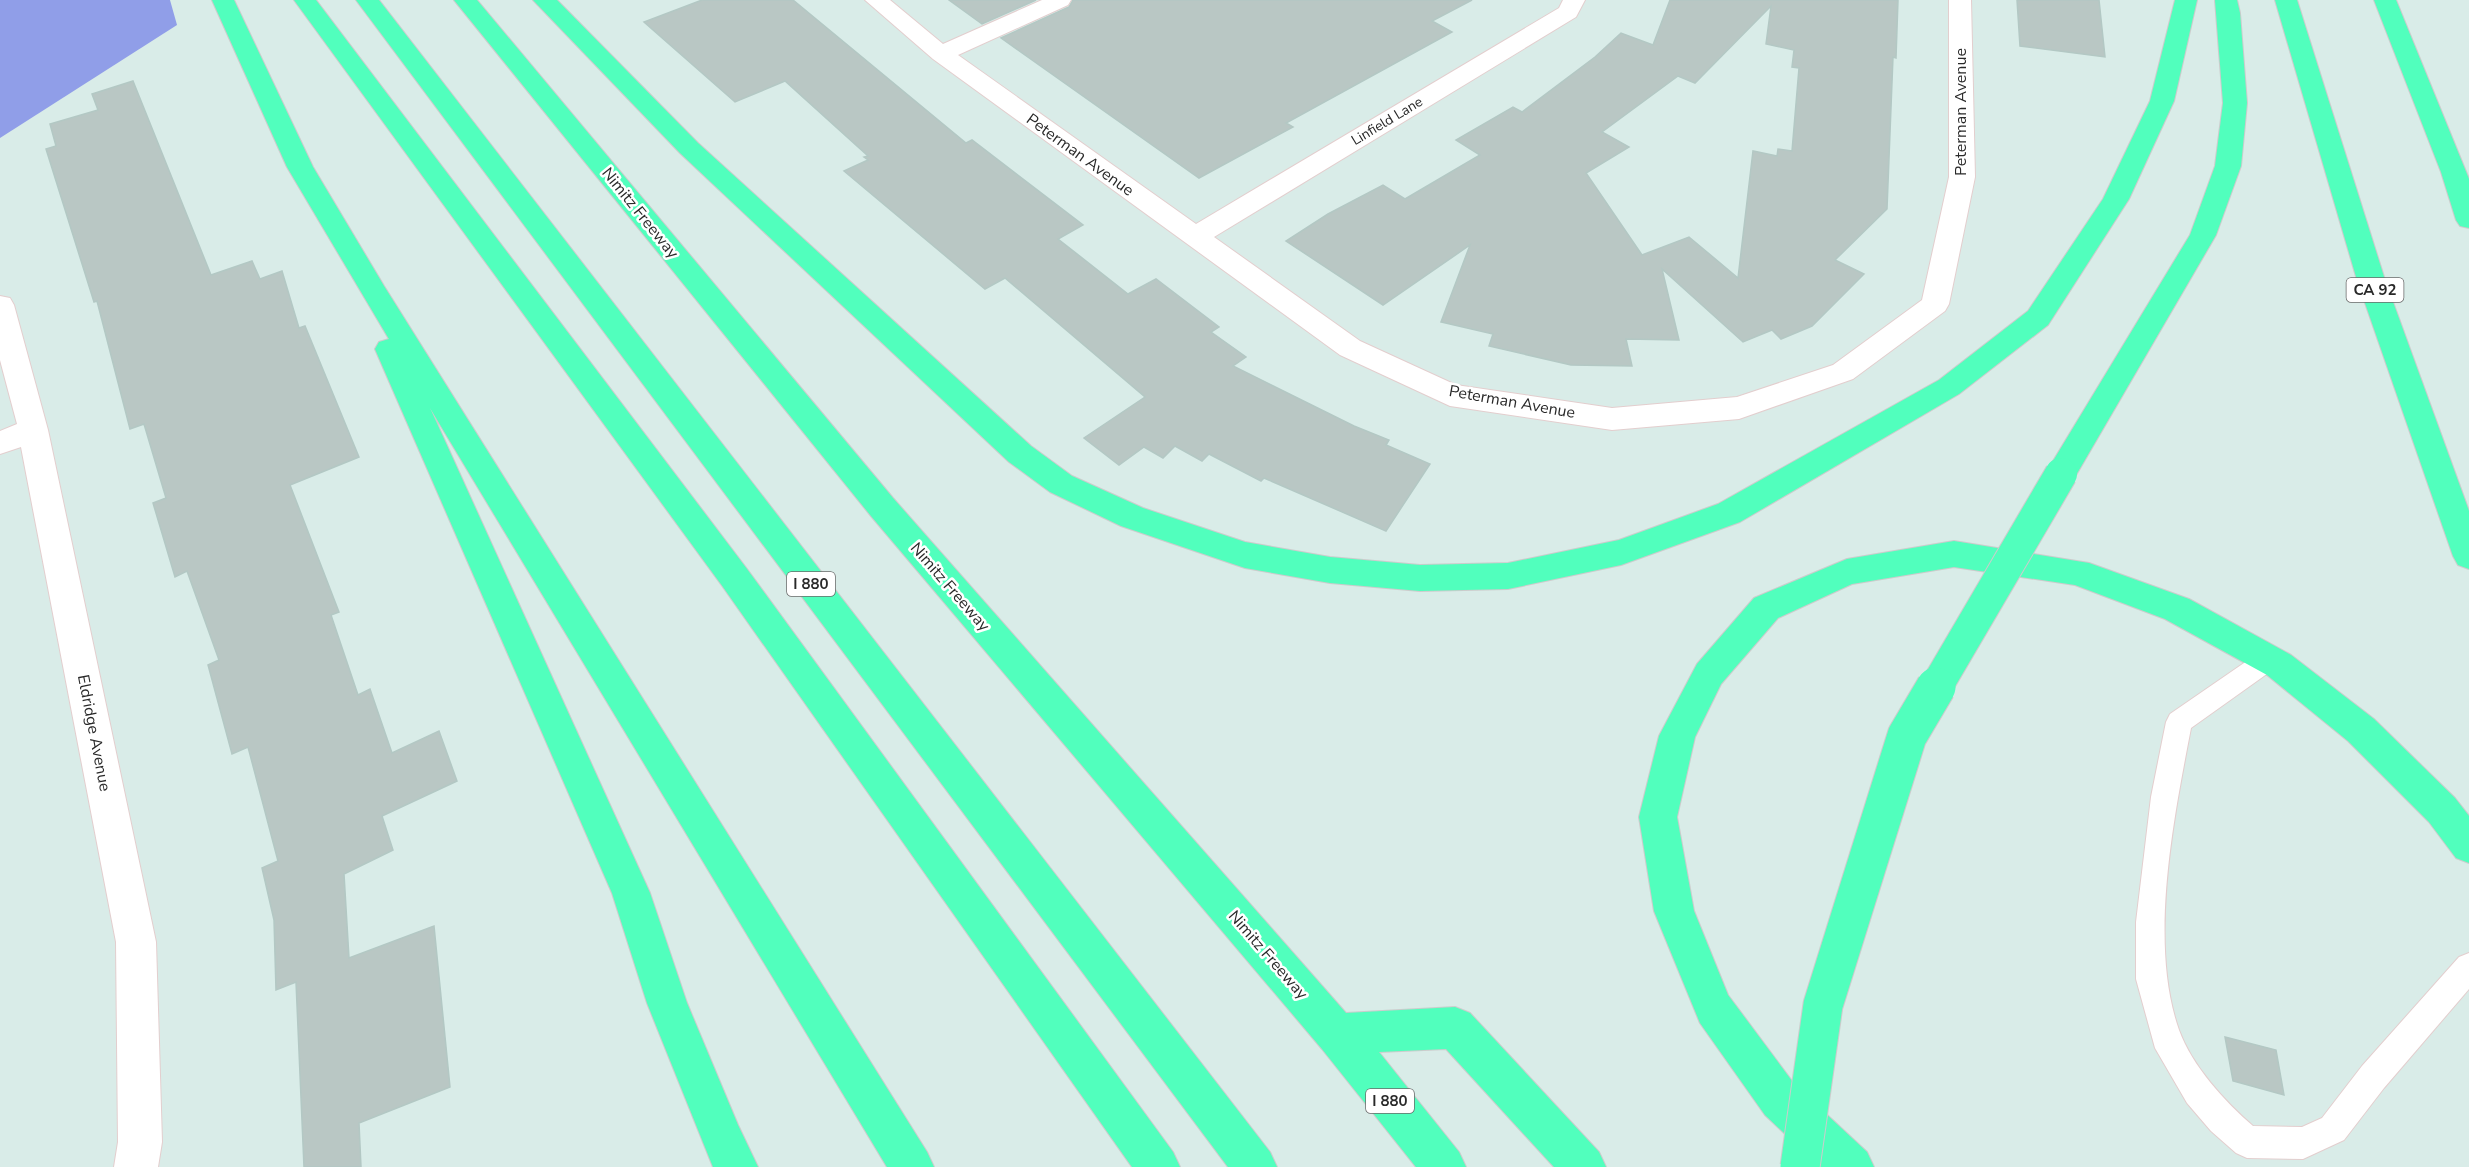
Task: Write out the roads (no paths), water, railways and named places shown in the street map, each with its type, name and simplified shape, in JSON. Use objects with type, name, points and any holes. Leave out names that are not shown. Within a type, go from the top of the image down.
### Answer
[{"type":"highway","points":[[224,0],[300,166],[371,286],[912,1167]]},
{"type":"highway","points":[[305,0],[735,578],[1158,1167]]},
{"type":"highway","name":"I 880","points":[[367,0],[1255,1167]]},
{"type":"highway","name":"Nimitz Freeway","points":[[465,0],[882,507],[1337,1034],[1444,1167]]},
{"type":"highway","points":[[544,0],[689,148],[1020,454],[1061,484],[1132,517],[1245,555],[1330,570],[1420,578],[1508,576],[1632,548],[1729,513],[1949,387],[2038,318],[2116,200],[2162,101],[2186,0]]},
{"type":"highway","points":[[1800,1167],[1823,1005],[1907,736],[2203,235],[2228,165],[2235,103],[2229,13],[2226,0]]},
{"type":"highway","name":"CA 92","points":[[2286,0],[2371,280],[2469,555]]},
{"type":"highway","points":[[2385,0],[2461,182],[2469,220]]},
{"type":"highway","points":[[371,286],[387,344],[631,893],[667,1003],[722,1140],[736,1167]]},
{"type":"highway","points":[[1852,1167],[1780,1100],[1714,1009],[1674,911],[1658,817],[1677,736],[1709,674],[1766,608],[1847,572],[1954,554],[2077,572],[2177,609],[2269,659],[2361,730],[2442,810],[2469,846]]},
{"type":"highway","points":[[1337,1034],[1455,1028],[1584,1167]]},
{"type":"street","name":"Peterman Avenue","points":[[876,0],[941,54],[1350,348],[1450,394],[1612,419],[1739,408],[1843,372],[1935,304],[1962,177],[1960,0]]},
{"type":"street","points":[[941,54],[1060,0]]},
{"type":"street","name":"Linfield Lane","points":[[1194,237],[1568,12],[1574,0]]},
{"type":"street","name":"Eldridge Avenue","points":[[0,305],[33,430],[136,942],[140,1142],[136,1167]]},
{"type":"street","points":[[0,443],[33,430]]},
{"type":"lane","points":[[2269,659],[2180,722],[2164,797],[2150,922],[2151,979],[2166,1037],[2198,1092],[2222,1120],[2247,1142],[2304,1143],[2333,1129],[2373,1077],[2469,967]]}]
